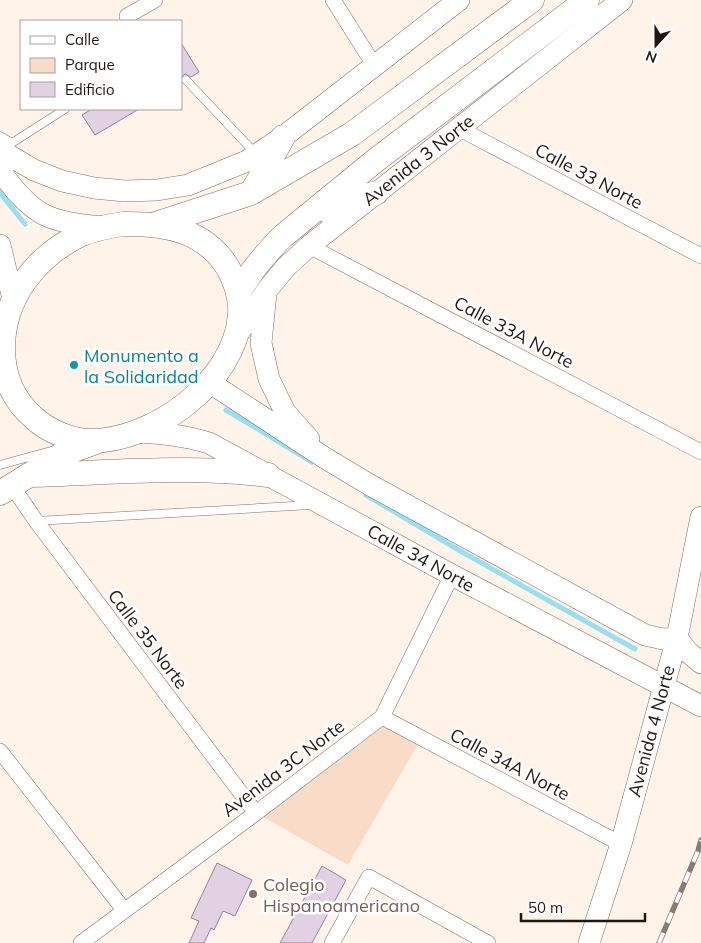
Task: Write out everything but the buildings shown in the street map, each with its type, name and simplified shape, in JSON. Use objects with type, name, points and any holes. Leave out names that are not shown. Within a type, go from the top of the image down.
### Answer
[{"type":"main road","points":[[154,225],[252,192],[352,134],[532,0]]},
{"type":"main road","name":"Avenida 3 Norte","points":[[238,294],[248,274],[283,236],[376,160],[587,0]]},
{"type":"main road","points":[[252,192],[283,136]]},
{"type":"main road","points":[[311,214],[376,193]]},
{"type":"main road","points":[[14,485],[63,454],[94,440],[135,432],[156,423],[184,406],[209,382],[224,361],[234,340],[240,315],[238,294],[233,276],[223,259],[210,246],[190,233],[170,227],[123,224],[103,227],[83,234],[58,248],[39,264],[27,277],[13,299],[5,322],[1,343],[8,385],[24,409],[44,427],[74,439],[94,440]]},
{"type":"main road","points":[[14,485],[208,470],[268,476]]},
{"type":"street","points":[[127,16],[155,0]]},
{"type":"street","points":[[333,0],[374,65]]},
{"type":"street","points":[[0,150],[34,170],[62,181],[94,188],[125,191],[157,190],[188,185],[247,162],[459,0]]},
{"type":"street","name":"Avenida 3 Norte","points":[[234,340],[267,290],[286,267],[309,246],[622,0]]},
{"type":"street","name":"Calle 33 Norte","points":[[460,129],[701,256]]},
{"type":"street","points":[[0,170],[12,187],[42,213],[80,225],[103,227]]},
{"type":"street","points":[[0,246],[13,299]]},
{"type":"street","name":"Calle 33A Norte","points":[[309,246],[701,452]]},
{"type":"street","points":[[267,290],[262,343],[269,379],[285,412],[325,458]]},
{"type":"street","points":[[209,382],[325,458],[370,485],[645,635],[663,639],[677,638],[688,652],[701,663]]},
{"type":"street","name":"Calle 34 Norte","points":[[135,432],[164,433],[200,440],[228,453],[452,576],[701,706]]},
{"type":"street","name":"Calle 35 Norte","points":[[14,485],[36,521],[256,814]]},
{"type":"street","name":"Avenida 4 Norte","points":[[589,943],[621,844],[677,638],[701,517]]},
{"type":"street","name":"Avenida 3C Norte","points":[[81,943],[256,814],[382,717],[452,576]]},
{"type":"street","name":"Calle 34A Norte","points":[[382,717],[621,844]]},
{"type":"street","points":[[0,751],[124,910]]},
{"type":"street","points":[[332,943],[369,877],[488,943]]},
{"type":"lane","points":[[186,80],[256,155]]},
{"type":"lane","points":[[0,136],[12,143],[63,110]]},
{"type":"lane","points":[[0,465],[94,440]]},
{"type":"lane","points":[[36,521],[322,504]]},
{"type":"green space","points":[[382,717],[421,739],[348,865],[256,813]]},
{"type":"waterway","points":[[0,193],[25,224]]},
{"type":"waterway","points":[[226,410],[312,462]]},
{"type":"waterway","points":[[366,495],[462,552],[635,649]]},
{"type":"railway","points":[[659,943],[701,840]]},
{"type":"place","name":"Monumento a la Solidaridad","points":[[74,365]]},
{"type":"place","name":"Colegio Hispanoamericano","points":[[253,894]]}]
